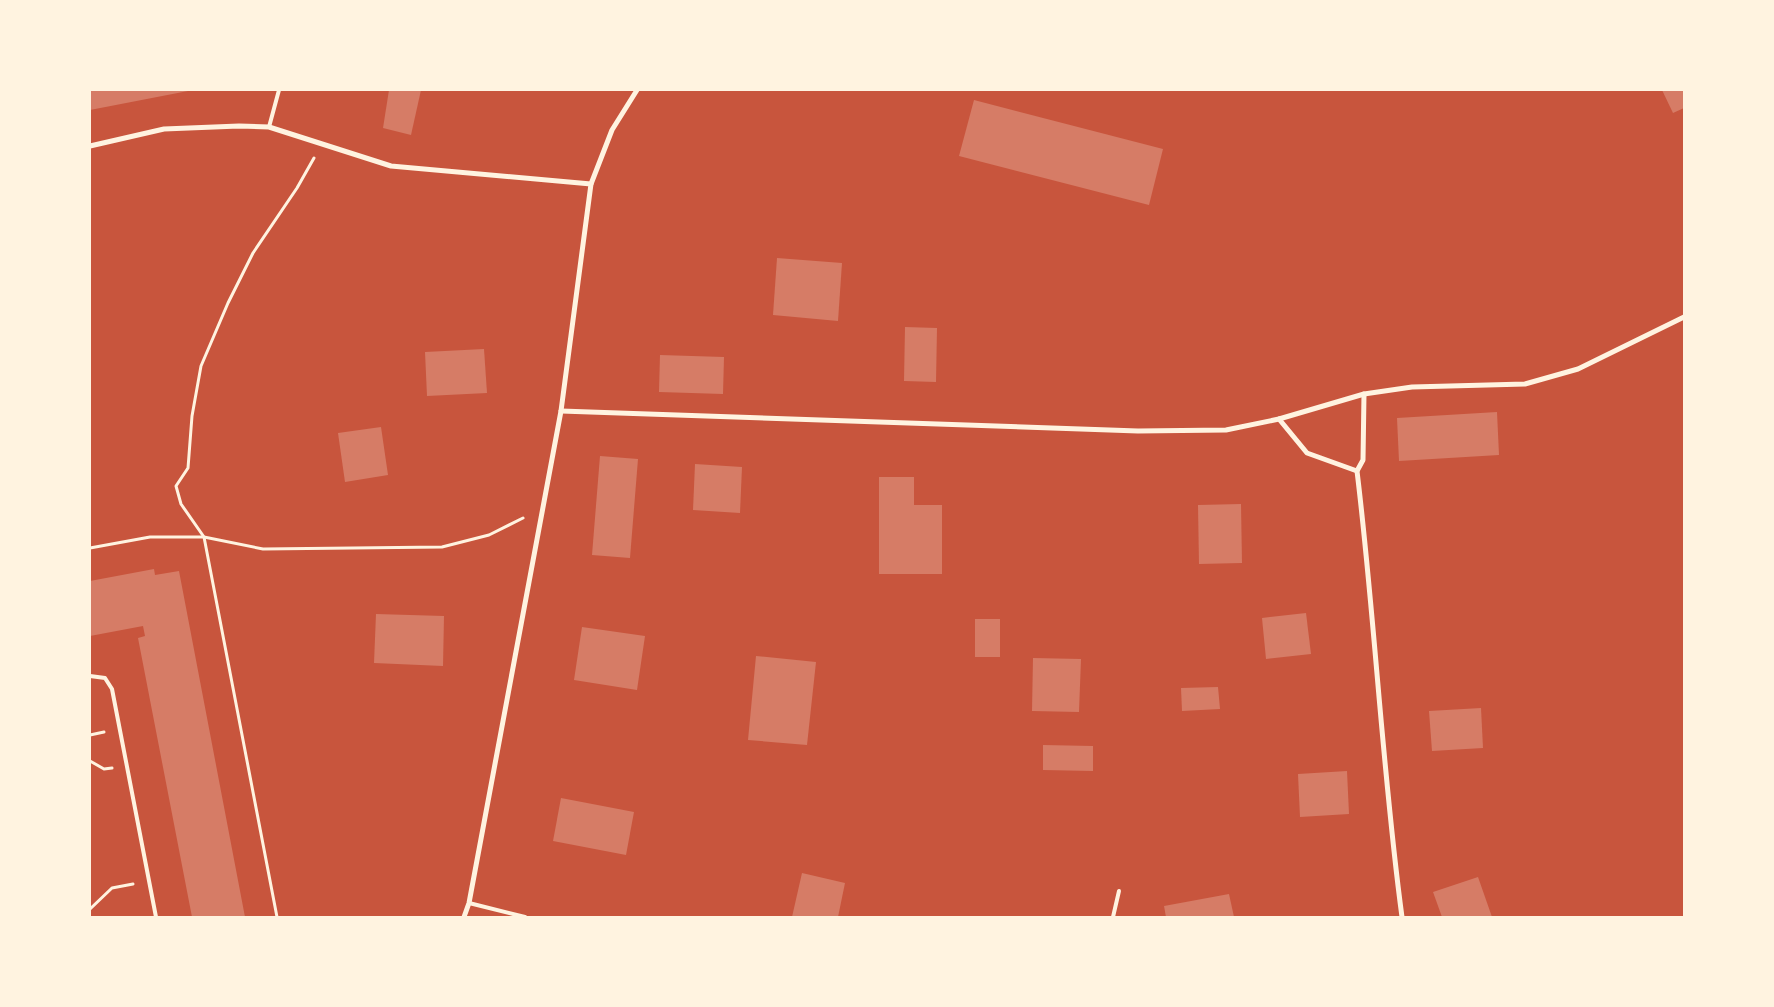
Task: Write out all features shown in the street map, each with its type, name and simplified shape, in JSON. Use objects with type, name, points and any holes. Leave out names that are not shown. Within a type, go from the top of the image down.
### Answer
[{"type":"street","points":[[464,917],[469,903],[541,509],[561,411],[591,184],[612,130],[637,90]]},
{"type":"street","points":[[90,146],[164,130],[239,126],[269,127],[391,166],[591,184]]},
{"type":"street","points":[[561,411],[1138,431],[1226,430],[1279,419],[1364,394],[1412,386],[1525,384],[1578,368],[1684,317]]},
{"type":"street","points":[[1364,394],[1363,460],[1357,471],[1370,584],[1392,841],[1402,917]]},
{"type":"street","points":[[1279,419],[1307,453],[1357,471]]},
{"type":"lane","points":[[269,127],[279,90]]},
{"type":"lane","points":[[90,676],[105,678],[112,689],[156,917]]},
{"type":"lane","points":[[1113,917],[1119,891]]},
{"type":"lane","points":[[469,903],[525,917]]},
{"type":"path","points":[[276,917],[204,536],[181,504],[176,486],[188,468],[192,416],[201,366],[228,303],[253,253],[297,188],[322,143]]},
{"type":"path","points":[[90,548],[150,537],[204,536],[263,549],[442,547],[489,535],[541,509]]},
{"type":"path","points":[[90,909],[112,888],[149,881]]},
{"type":"building","points":[[90,90],[188,90],[188,91],[90,110]]},
{"type":"building","points":[[389,90],[421,90],[411,135],[383,128]]},
{"type":"building","points":[[1662,90],[1684,90],[1684,108],[1673,113]]},
{"type":"building","points":[[974,100],[1163,149],[1149,205],[959,156]]},
{"type":"building","points":[[777,258],[842,263],[838,321],[773,315]]},
{"type":"building","points":[[905,327],[937,328],[936,382],[904,381]]},
{"type":"building","points":[[484,349],[487,393],[427,396],[425,352]]},
{"type":"building","points":[[660,355],[724,357],[723,394],[659,392]]},
{"type":"building","points":[[1497,412],[1499,455],[1399,461],[1397,418]]},
{"type":"building","points":[[381,427],[388,475],[345,482],[338,433]]},
{"type":"building","points":[[600,456],[638,459],[630,558],[592,555]]},
{"type":"building","points":[[695,464],[742,467],[740,513],[693,510]]},
{"type":"building","points":[[879,477],[914,477],[914,505],[942,505],[942,574],[879,574]]},
{"type":"building","points":[[1241,504],[1242,563],[1199,564],[1198,505]]},
{"type":"building","points":[[154,569],[155,575],[179,571],[245,917],[192,917],[138,638],[145,636],[143,626],[90,636],[90,581]]},
{"type":"building","points":[[1306,613],[1311,654],[1266,659],[1262,618]]},
{"type":"building","points":[[376,614],[444,616],[443,666],[374,663]]},
{"type":"building","points":[[975,619],[1000,619],[1000,657],[975,657]]},
{"type":"building","points":[[582,627],[645,636],[637,690],[574,680]]},
{"type":"building","points":[[756,656],[816,662],[807,745],[748,740]]},
{"type":"building","points":[[1033,658],[1081,659],[1079,712],[1032,711]]},
{"type":"building","points":[[1218,687],[1220,709],[1182,711],[1181,688]]},
{"type":"building","points":[[1481,708],[1483,748],[1432,751],[1429,711]]},
{"type":"building","points":[[1043,745],[1093,746],[1093,771],[1043,770]]},
{"type":"building","points":[[1347,771],[1349,814],[1300,817],[1298,774]]},
{"type":"building","points":[[561,798],[634,812],[626,855],[553,841]]},
{"type":"building","points":[[802,873],[845,883],[838,917],[792,917]]},
{"type":"building","points":[[1478,877],[1492,917],[1442,917],[1433,892]]},
{"type":"building","points":[[1229,894],[1234,917],[1166,917],[1164,906]]}]
